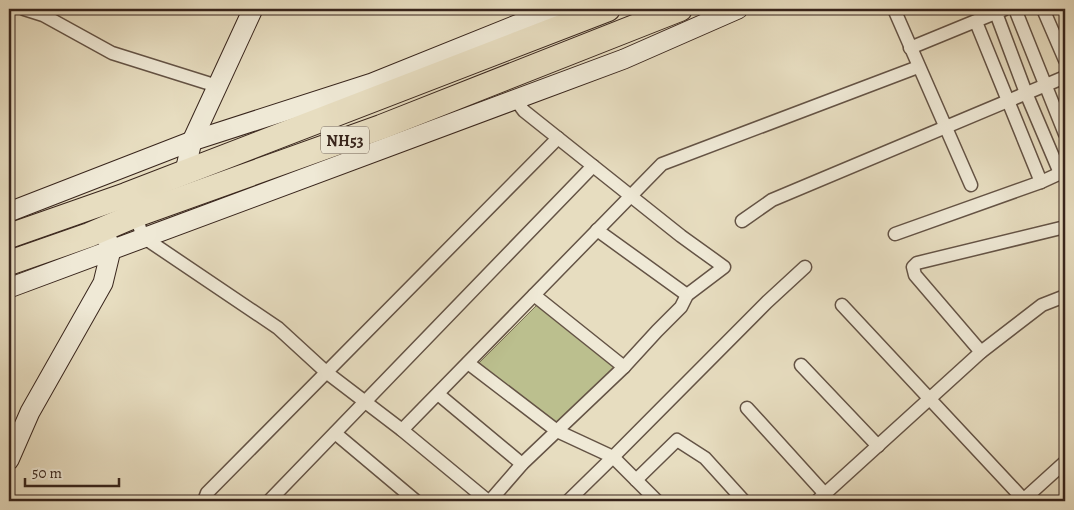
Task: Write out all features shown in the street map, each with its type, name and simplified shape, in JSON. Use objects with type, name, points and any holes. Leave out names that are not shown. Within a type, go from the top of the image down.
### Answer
[{"type":"highway","name":"NH53","points":[[9,263],[107,240],[131,205],[185,171],[608,9]]},
{"type":"highway","name":"NH53","points":[[9,236],[131,205],[381,127],[680,9]]},
{"type":"main road","points":[[185,171],[192,141],[253,9]]},
{"type":"main road","points":[[9,212],[192,141],[372,84],[556,9]]},
{"type":"main road","points":[[9,288],[107,240],[143,237],[624,59],[738,9]]},
{"type":"main road","points":[[9,460],[30,412],[103,283],[107,240]]},
{"type":"street","points":[[24,9],[43,15],[112,53],[217,86]]},
{"type":"street","points":[[894,9],[971,185]]},
{"type":"street","points":[[1016,9],[1065,134]]},
{"type":"street","points":[[1043,9],[1065,60]]},
{"type":"street","points":[[895,234],[1041,182],[1063,172],[1026,93],[1000,11],[910,48]]},
{"type":"street","points":[[976,22],[1041,182]]},
{"type":"street","points":[[402,430],[662,164],[918,67]]},
{"type":"street","points":[[742,221],[772,200],[1065,77]]},
{"type":"street","points":[[131,205],[143,237],[278,328],[326,372],[402,430],[489,501],[522,464],[624,367],[682,307],[687,296],[724,267],[681,236],[524,111],[515,99]]},
{"type":"street","points":[[204,501],[207,493],[558,138]]},
{"type":"street","points":[[269,501],[593,166]]},
{"type":"street","points":[[981,352],[915,276],[913,267],[917,263],[1065,226]]},
{"type":"street","points":[[598,230],[687,296]]},
{"type":"street","points":[[568,501],[767,302],[805,267]]},
{"type":"street","points":[[534,295],[624,367]]},
{"type":"street","points":[[747,408],[821,498],[981,352],[1042,305],[1065,296]]},
{"type":"street","points":[[842,305],[1024,501],[1065,462]]},
{"type":"street","points":[[468,363],[557,431],[613,457],[657,501]]},
{"type":"street","points":[[801,365],[878,446]]},
{"type":"street","points":[[438,394],[522,464]]},
{"type":"street","points":[[335,433],[416,501]]},
{"type":"street","points":[[636,480],[677,440],[705,458],[744,501]]},
{"type":"green space","points":[[538,304],[616,368],[556,430],[478,364]]}]
